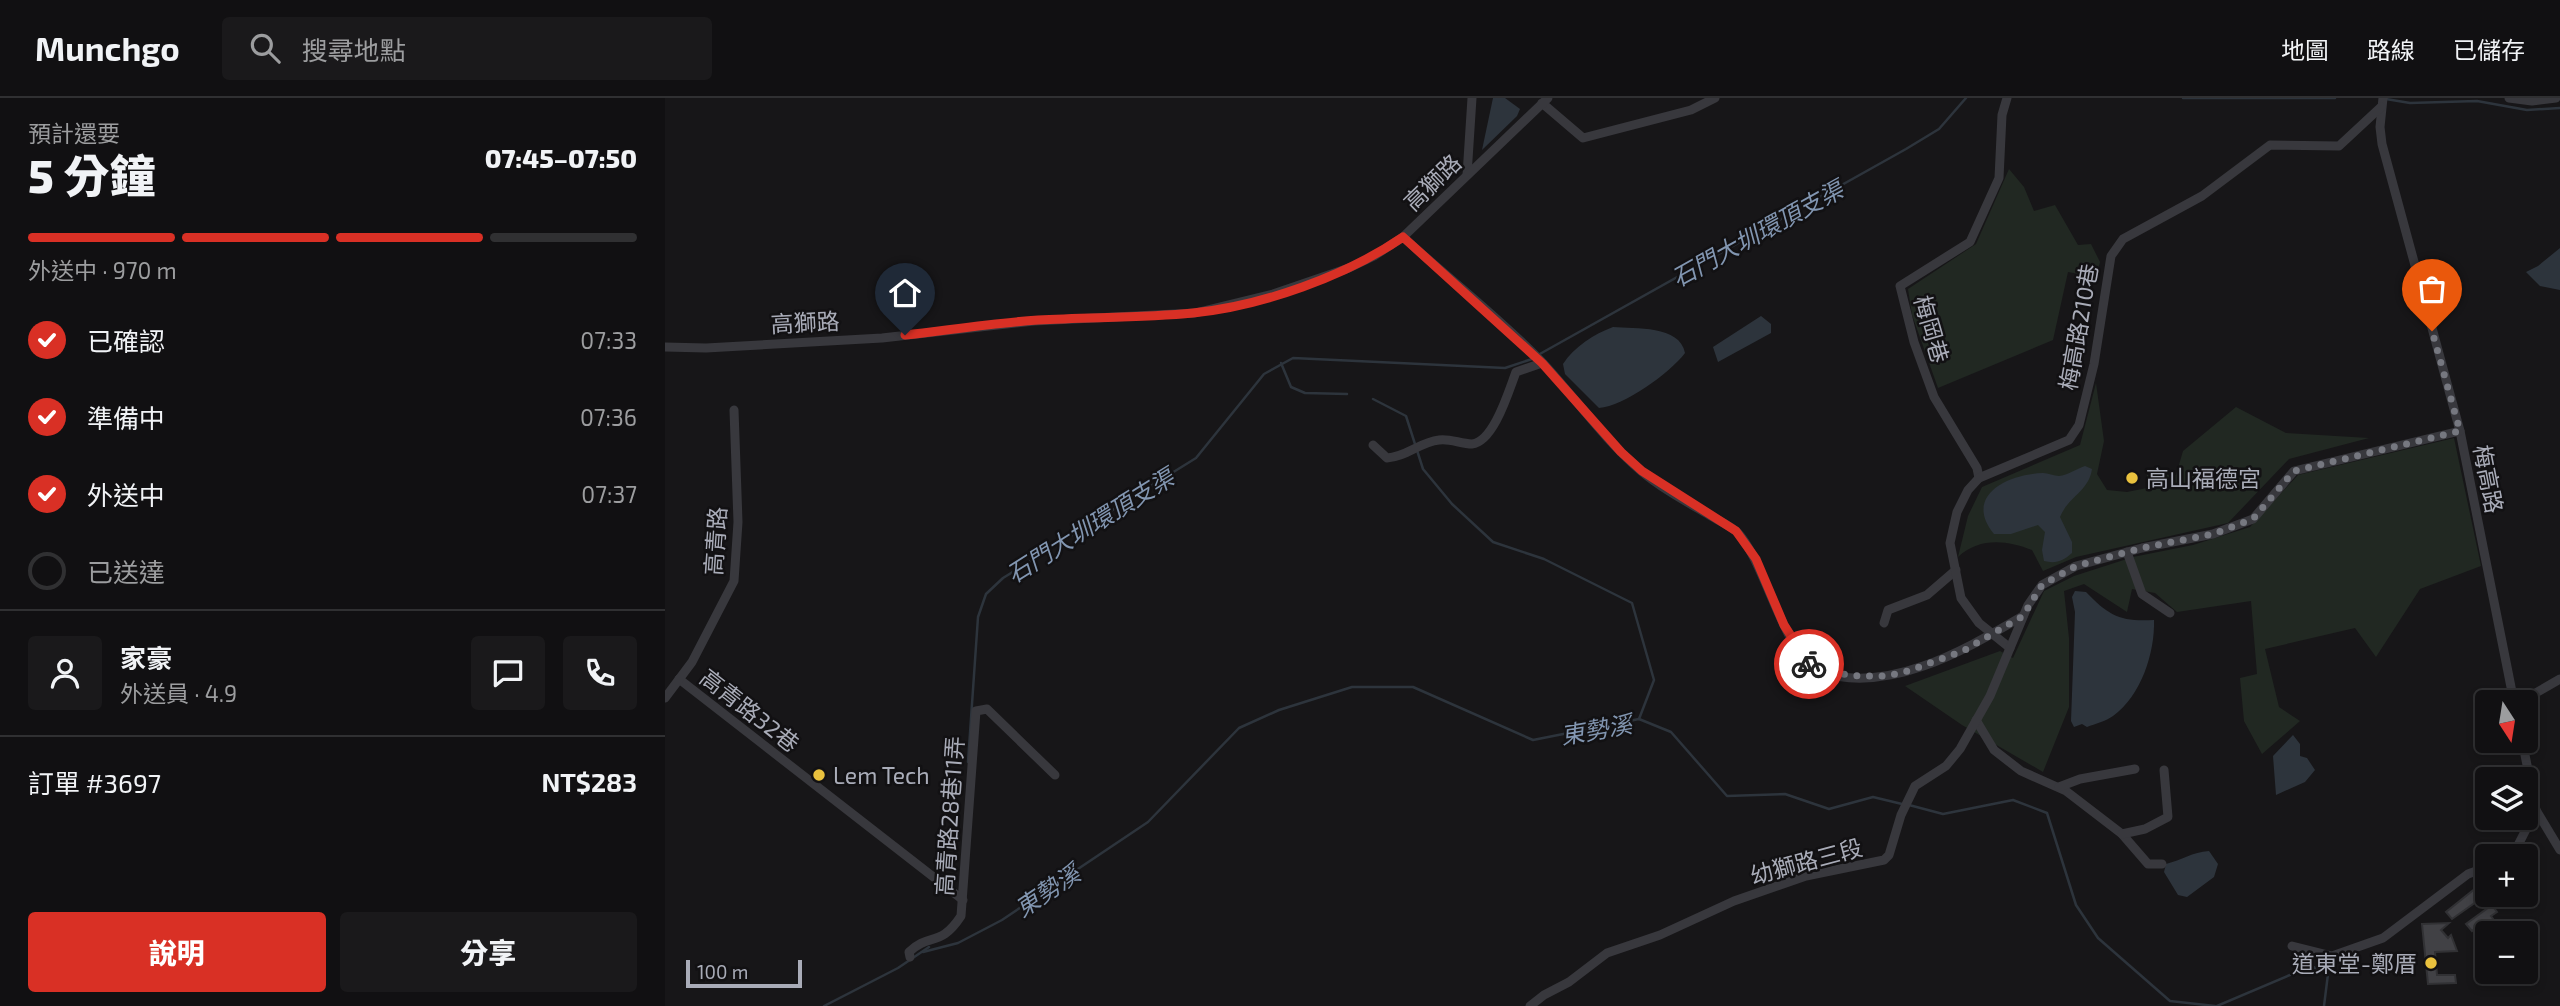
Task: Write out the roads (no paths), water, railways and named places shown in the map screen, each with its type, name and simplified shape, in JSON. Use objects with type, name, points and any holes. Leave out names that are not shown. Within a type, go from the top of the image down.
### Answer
[{"type":"street","points":[[1467,175],[1472,98]]},
{"type":"street","points":[[1545,101],[1583,138],[1691,110],[1715,98]]},
{"type":"street","name":"梅岡巷","points":[[1979,478],[1977,468],[1934,397],[1923,371],[1900,286],[1970,242],[1999,178],[2001,115],[2007,98]]},
{"type":"street","points":[[2509,98],[2532,101],[2556,98]]},
{"type":"street","name":"高獅路","points":[[665,347],[706,348],[882,338],[1034,321],[1195,313],[1307,284],[1374,256],[1403,237],[1545,101]]},
{"type":"street","name":"梅高路210巷","points":[[1979,478],[2069,440],[2077,430],[2094,364],[2105,278],[2111,256],[2123,239],[2202,197],[2270,145],[2339,146],[2382,102]]},
{"type":"street","name":"梅高路","points":[[2382,102],[2382,144],[2460,431],[2512,690]]},
{"type":"street","points":[[1403,237],[1542,363],[1621,452],[1642,471],[1736,531],[1756,559],[1784,625],[1809,664],[1819,671],[1887,676],[1963,651],[2023,616]]},
{"type":"street","points":[[1373,444],[1387,458],[1439,440],[1472,444],[1480,441],[1489,434],[1516,372],[1542,363]]},
{"type":"street","name":"高青路","points":[[665,698],[717,619],[734,581],[738,522],[734,411]]},
{"type":"street","name":"幼獅路三段","points":[[1530,1006],[1569,982],[1607,953],[1660,935],[1734,901],[1806,876],[1884,860],[1889,855],[1901,815],[1915,786],[1946,766],[1976,720],[2023,616],[2042,585],[2076,566],[2213,534],[2253,519],[2294,471],[2460,431]]},
{"type":"street","points":[[1979,478],[1968,490],[1951,532],[1961,598],[1979,623],[2010,648]]},
{"type":"street","points":[[2127,552],[2142,594],[2170,613]]},
{"type":"street","points":[[1884,623],[1888,610],[1927,595],[1956,570]]},
{"type":"street","name":"高青路32巷","points":[[679,679],[963,900]]},
{"type":"street","points":[[2538,692],[2560,679]]},
{"type":"street","name":"高青路28巷11弄","points":[[910,957],[909,952],[919,943],[939,940],[961,916],[976,711],[987,709],[1055,775]]},
{"type":"street","points":[[1976,720],[1994,750],[2021,771],[2059,787],[2122,834],[2148,864],[2162,864]]},
{"type":"street","points":[[2059,787],[2126,768],[2135,769]]},
{"type":"street","points":[[2122,834],[2145,829],[2168,817],[2164,770]]},
{"type":"street","points":[[2538,813],[2560,850]]},
{"type":"street","points":[[2293,946],[2332,956],[2383,938],[2475,871]]},
{"type":"waterway","name":"石門大圳環頂支渠","points":[[1538,355],[1906,149],[1939,129],[1966,98]]},
{"type":"waterway","name":"石門大圳環頂支渠","points":[[2183,98],[2335,98]]},
{"type":"waterway","name":"石門大圳環頂支渠","points":[[2386,99],[2410,103],[2477,101],[2527,110],[2560,108]]},
{"type":"waterway","name":"石門大圳環頂支渠","points":[[968,762],[978,617],[986,594],[1003,578],[1196,458],[1264,374],[1293,358],[1505,368],[1532,359]]},
{"type":"waterway","name":"石門大圳環頂支渠","points":[[1281,363],[1291,387],[1305,393],[1347,394]]},
{"type":"waterway","name":"石門大圳環頂支渠","points":[[1373,399],[1406,416],[1423,469],[1452,504],[1493,542],[1544,559],[1632,603],[1654,680],[1639,719]]},
{"type":"waterway","name":"東勢溪","points":[[923,952],[958,943],[1002,920],[1148,822],[1239,728],[1279,710],[1352,687],[1413,687],[1533,740],[1639,719],[1671,732],[1727,796],[1785,794],[1829,809],[1873,797],[1902,804]]},
{"type":"waterway","name":"東勢溪","points":[[1909,805],[1943,814],[2013,800],[2047,813],[2076,905],[2098,938],[2170,1001],[2215,1006]]},
{"type":"waterway","name":"石門大圳環頂支渠","points":[[824,1006],[898,968],[929,947]]},
{"type":"waterway","name":"東勢溪","points":[[2217,1006],[2311,966],[2328,974],[2324,1006]]},
{"type":"place","name":"高山福德宮","points":[[2132,478]]},
{"type":"place","name":"Lem Tech","points":[[819,775]]},
{"type":"place","name":"道東堂-鄭厝","points":[[2431,963]]}]
